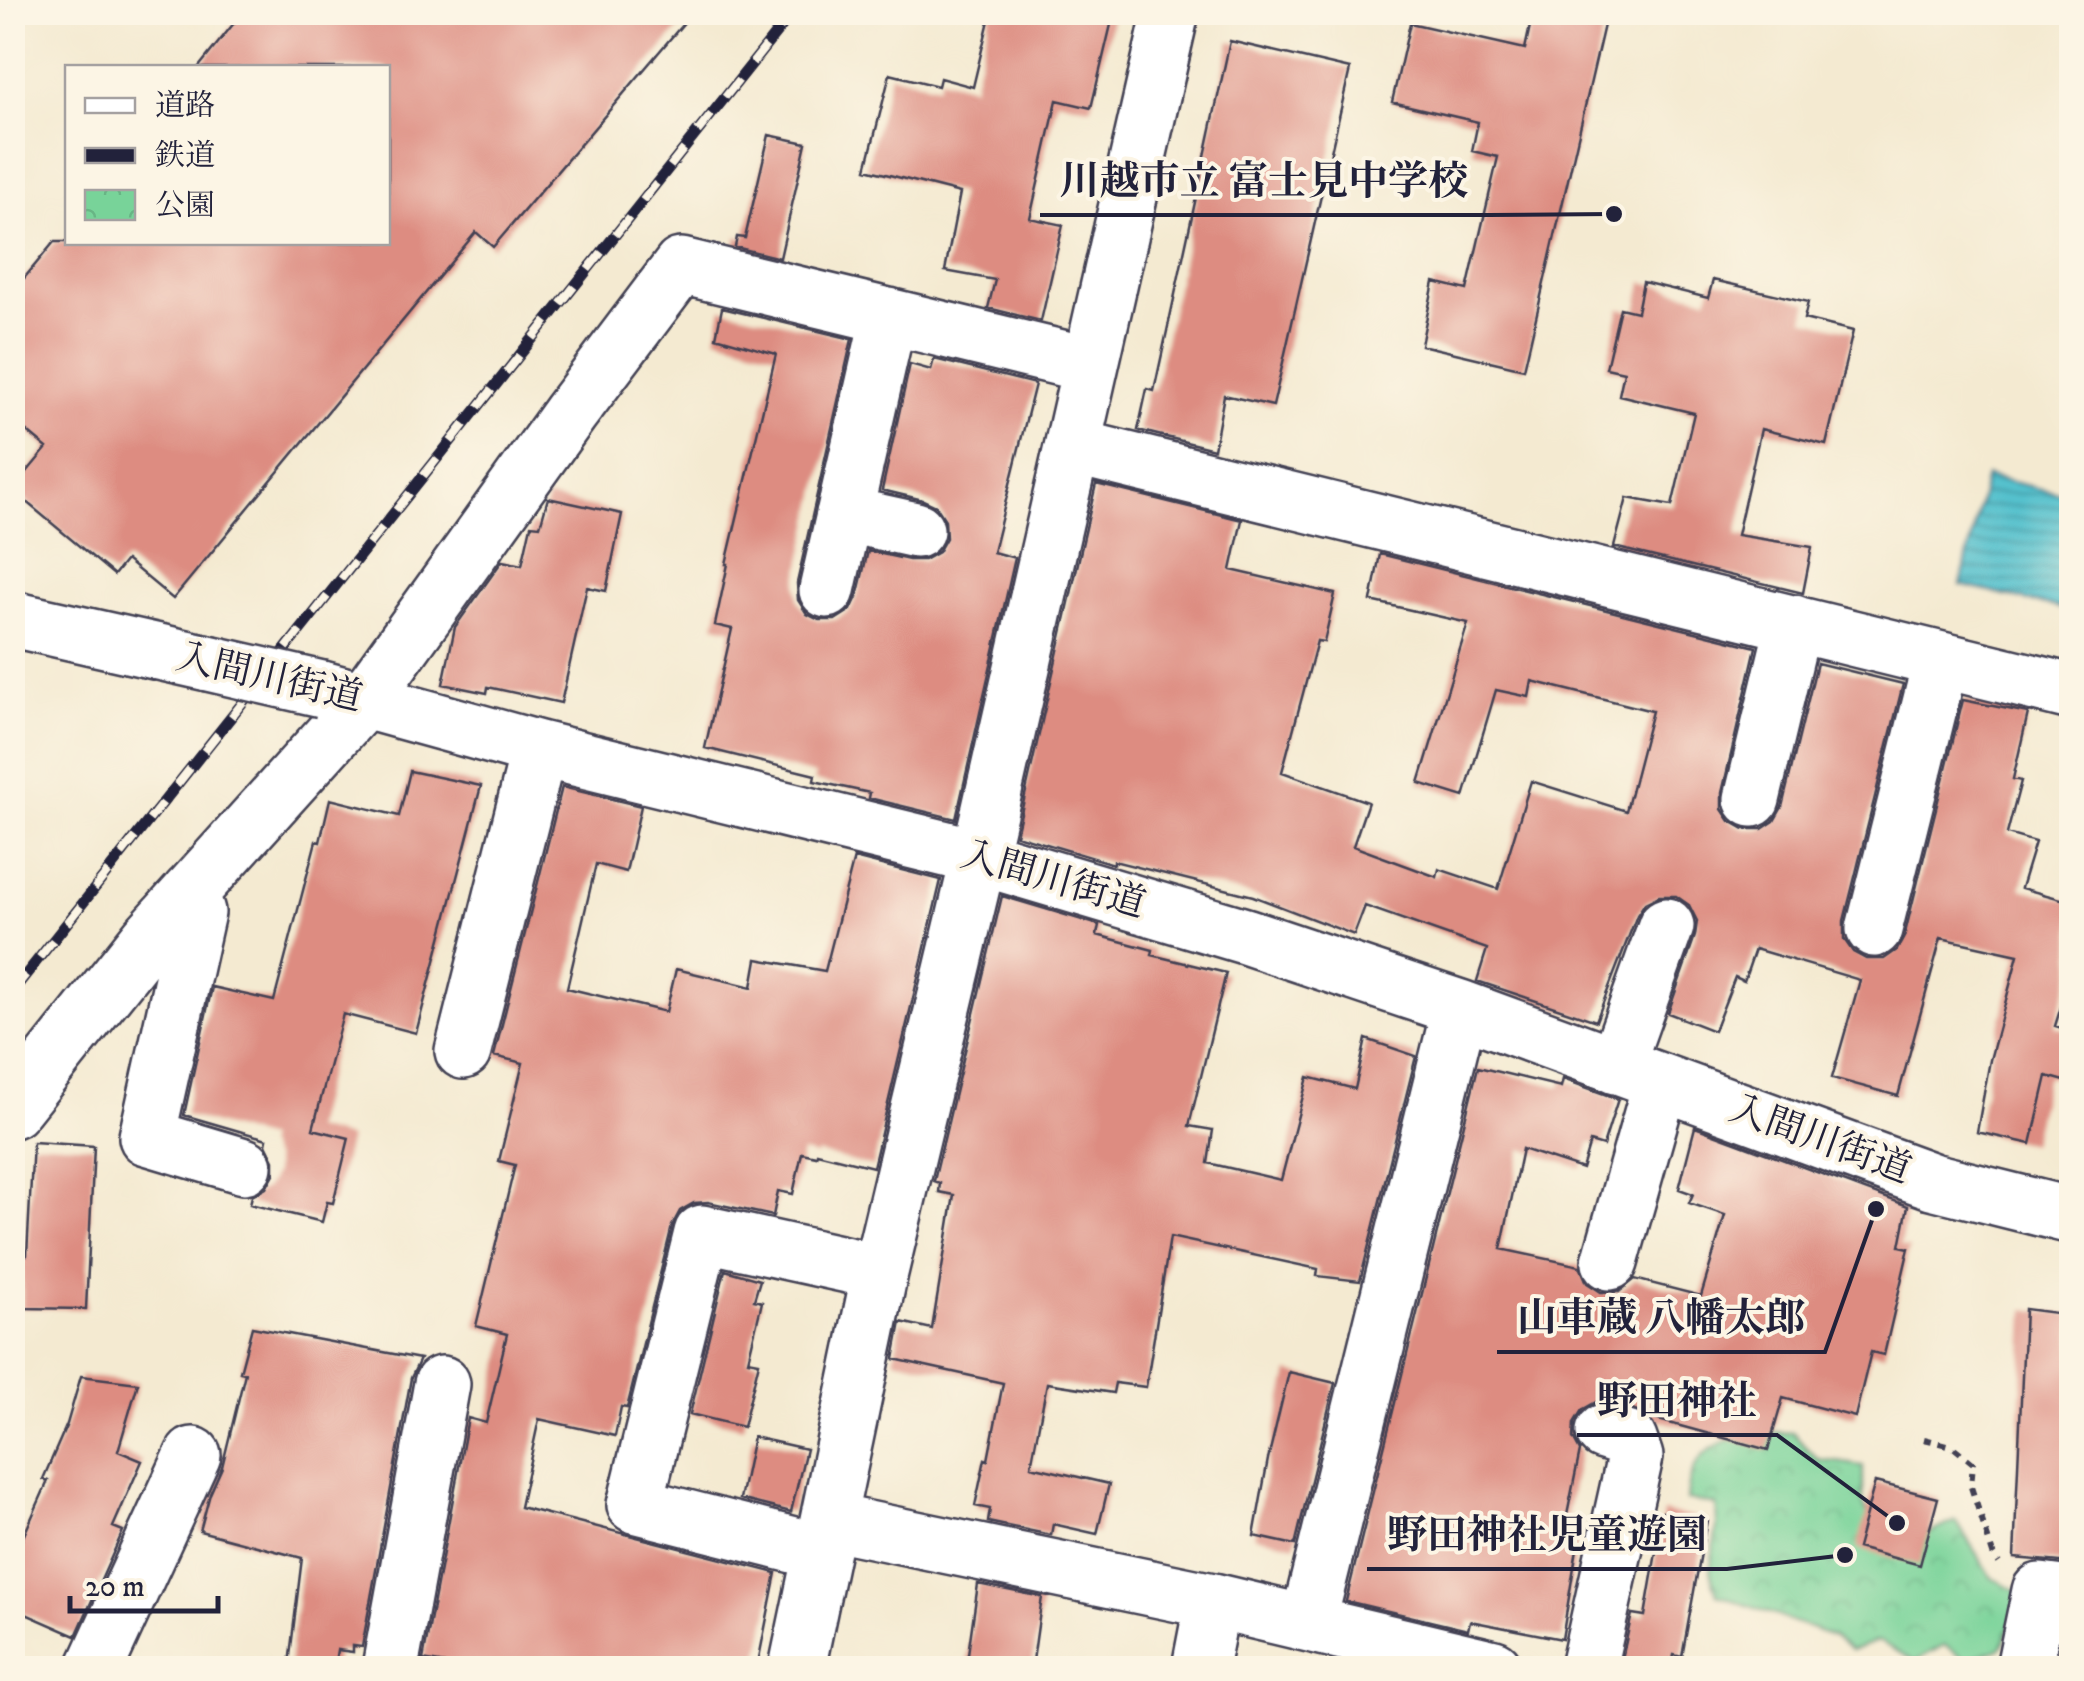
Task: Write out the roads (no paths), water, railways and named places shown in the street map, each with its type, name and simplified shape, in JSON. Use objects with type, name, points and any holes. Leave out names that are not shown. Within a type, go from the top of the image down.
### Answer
[{"type":"street","points":[[796,1668],[880,1272],[1074,447],[1171,12]]},
{"type":"street","points":[[12,1110],[570,414],[682,266],[1090,365]]},
{"type":"street","points":[[827,590],[890,316]]},
{"type":"street","points":[[1074,447],[2072,692]]},
{"type":"street","points":[[844,514],[916,530]]},
{"type":"street","name":"入間川街道","points":[[12,619],[343,694],[539,749],[979,857],[1246,936],[1460,1008],[1932,1181],[2072,1216]]},
{"type":"street","points":[[1752,799],[1794,624]]},
{"type":"street","points":[[1874,929],[1941,660]]},
{"type":"street","points":[[463,1051],[539,749]]},
{"type":"street","points":[[190,892],[197,912],[147,1137],[244,1166]]},
{"type":"street","points":[[1610,1262],[1638,1074],[1666,926]]},
{"type":"street","points":[[1308,1623],[1460,1008]]},
{"type":"street","points":[[880,1272],[702,1233],[635,1505],[1213,1601],[1308,1623],[1394,1658],[1494,1668]]},
{"type":"street","points":[[390,1668],[442,1384]]},
{"type":"street","points":[[1588,1668],[1635,1458],[1629,1440],[1604,1432]]},
{"type":"street","points":[[95,1668],[193,1456]]},
{"type":"street","points":[[2024,1668],[2056,1593]]},
{"type":"street","points":[[1200,1668],[1213,1601]]},
{"type":"water","points":[[1986,476],[2071,496],[2071,611],[1961,585]]},
{"type":"railway","points":[[12,992],[793,12]]},
{"type":"place","name":"川越市立 富士見中学校","points":[[1614,214]]},
{"type":"place","name":"山車蔵 八幡太郎","points":[[1876,1209]]},
{"type":"place","name":"野田神社","points":[[1897,1523]]},
{"type":"place","name":"野田神社児童遊園","points":[[1845,1555]]}]
